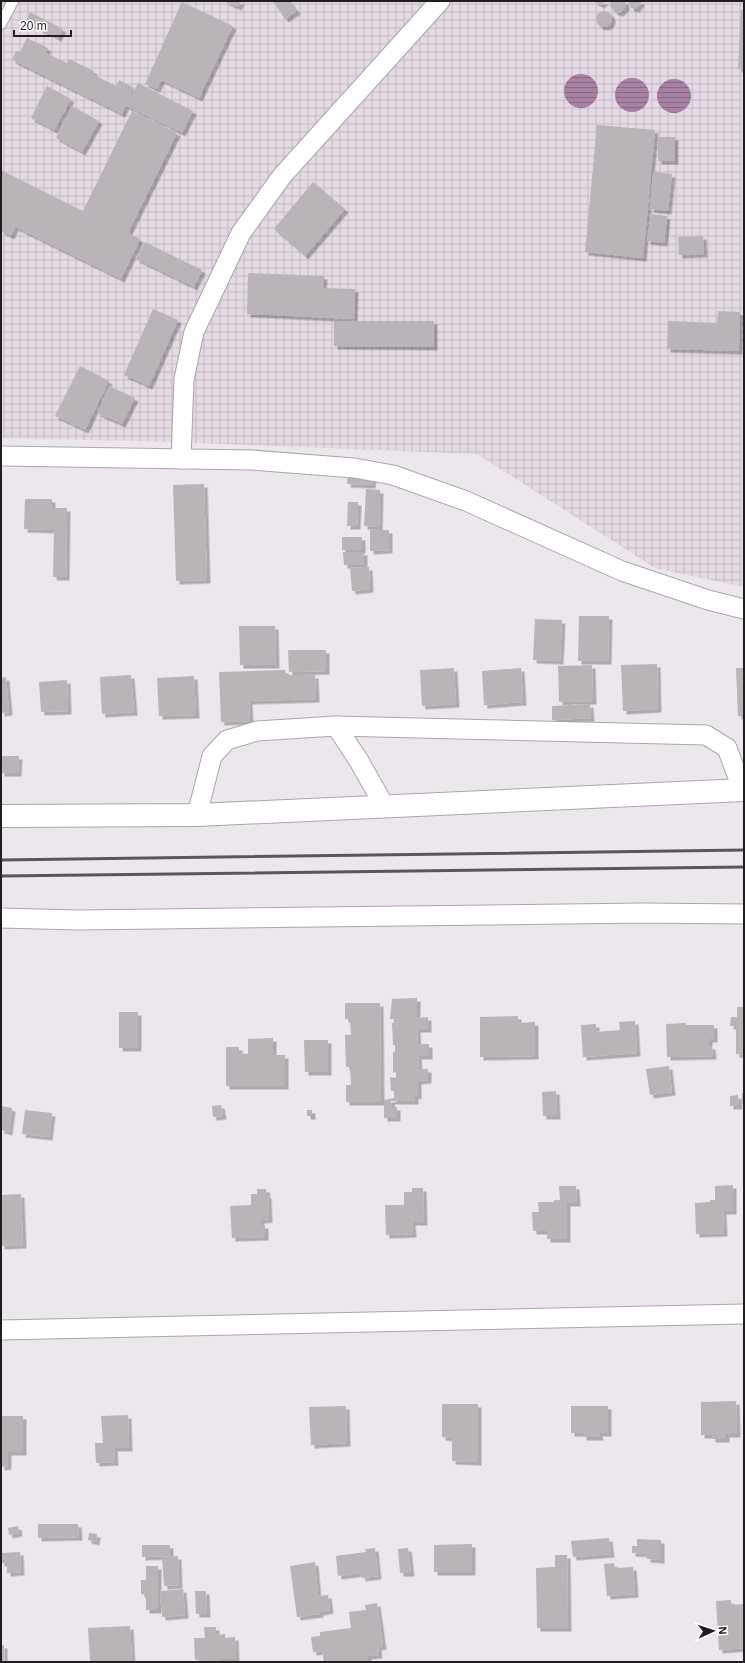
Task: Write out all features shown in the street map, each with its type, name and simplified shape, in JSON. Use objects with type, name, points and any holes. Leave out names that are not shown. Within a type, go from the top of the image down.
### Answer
[{"type":"street","points":[[181,459],[184,380],[194,332],[241,233],[282,176],[440,1]]},
{"type":"street","points":[[1,456],[252,460],[354,468],[393,475],[466,501],[622,571],[708,600],[744,609]]},
{"type":"street","points":[[336,726],[359,761],[385,807]]},
{"type":"street","points":[[1,816],[197,815],[743,790],[727,748],[706,735],[336,726],[257,731],[227,740],[212,756],[197,815]]},
{"type":"street","points":[[1,918],[78,920],[642,913],[744,914]]},
{"type":"street","points":[[1,1330],[744,1314]]},
{"type":"lane","points":[[1,24],[13,1]]},
{"type":"shaded area","points":[[1,1],[744,1],[744,587],[655,568],[477,454],[174,442],[1,438]]},
{"type":"shaded area","points":[[578,74],[584,74],[593,79],[597,85],[597,97],[593,103],[584,108],[578,108],[569,103],[564,94],[564,88],[569,79]]},
{"type":"shaded area","points":[[629,78],[635,78],[644,83],[648,89],[648,101],[644,107],[635,112],[629,112],[620,107],[615,98],[615,92],[620,83]]},
{"type":"shaded area","points":[[671,79],[677,79],[686,84],[690,90],[690,102],[686,108],[677,113],[671,113],[662,108],[657,99],[657,93],[662,84]]},
{"type":"building","points":[[224,1],[241,1],[238,7]]},
{"type":"building","points":[[273,1],[290,1],[297,11],[285,19]]},
{"type":"building","points":[[593,1],[605,1],[601,5]]},
{"type":"building","points":[[611,1],[625,1],[626,7],[620,13],[615,12],[610,6]]},
{"type":"building","points":[[628,1],[641,1],[641,3],[636,9],[631,8]]},
{"type":"building","points":[[182,2],[233,26],[199,98],[161,80],[157,89],[145,84]]},
{"type":"building","points":[[741,10],[744,10],[744,69],[738,69]]},
{"type":"building","points":[[601,11],[607,11],[612,16],[610,25],[607,27],[601,27],[596,22],[596,16]]},
{"type":"building","points":[[30,12],[63,29],[58,38],[26,22]]},
{"type":"building","points":[[27,38],[48,48],[46,53],[67,63],[69,59],[94,71],[92,74],[116,86],[119,80],[134,88],[122,114],[12,60],[16,51],[20,52]]},
{"type":"building","points":[[138,83],[193,111],[182,133],[126,106]]},
{"type":"building","points":[[47,86],[71,99],[54,130],[31,118]]},
{"type":"building","points":[[72,106],[99,121],[82,152],[56,138]]},
{"type":"building","points":[[132,111],[177,133],[128,233],[140,239],[121,279],[15,227],[11,236],[1,231],[1,170],[83,211]]},
{"type":"building","points":[[597,125],[655,130],[643,258],[585,252]]},
{"type":"building","points":[[658,137],[675,137],[675,161],[658,161]]},
{"type":"building","points":[[653,172],[672,174],[668,211],[650,209]]},
{"type":"building","points":[[313,182],[345,209],[305,256],[274,229]]},
{"type":"building","points":[[651,214],[667,216],[664,243],[647,241]]},
{"type":"building","points":[[703,236],[704,254],[679,255],[678,237]]},
{"type":"building","points":[[145,242],[202,270],[194,287],[136,259]]},
{"type":"building","points":[[248,273],[324,276],[323,288],[355,289],[354,319],[247,314]]},
{"type":"building","points":[[153,309],[178,320],[149,386],[124,375]]},
{"type":"building","points":[[718,311],[740,312],[739,351],[667,349],[668,321],[717,323]]},
{"type":"building","points":[[334,321],[434,321],[434,347],[334,346]]},
{"type":"building","points":[[80,366],[109,381],[85,430],[55,416]]},
{"type":"building","points":[[109,386],[135,398],[122,424],[97,413]]},
{"type":"building","points":[[348,473],[373,474],[372,485],[347,484]]},
{"type":"building","points":[[204,484],[207,580],[176,581],[173,485]]},
{"type":"building","points":[[366,489],[380,490],[379,527],[364,526]]},
{"type":"building","points":[[25,499],[52,499],[52,508],[67,508],[66,577],[53,577],[54,530],[24,529]]},
{"type":"building","points":[[348,502],[358,502],[357,526],[347,526]]},
{"type":"building","points":[[370,530],[389,530],[389,550],[370,551]]},
{"type":"building","points":[[342,537],[362,537],[362,550],[342,550]]},
{"type":"building","points":[[343,552],[364,552],[364,565],[344,565]]},
{"type":"building","points":[[369,567],[370,589],[352,591],[350,568]]},
{"type":"building","points":[[579,616],[609,616],[608,661],[578,661]]},
{"type":"building","points":[[535,619],[562,620],[560,661],[533,660]]},
{"type":"building","points":[[239,626],[275,626],[276,665],[240,665]]},
{"type":"building","points":[[288,650],[326,650],[326,671],[289,672]]},
{"type":"building","points":[[657,664],[658,709],[623,711],[621,665]]},
{"type":"building","points":[[592,665],[593,701],[559,702],[558,666]]},
{"type":"building","points":[[454,668],[456,704],[422,706],[420,670]]},
{"type":"building","points":[[521,668],[523,702],[484,705],[482,671]]},
{"type":"building","points":[[736,668],[744,668],[744,716],[738,716]]},
{"type":"building","points":[[285,670],[286,675],[315,675],[316,699],[249,701],[250,721],[221,722],[219,672]]},
{"type":"building","points":[[131,675],[134,712],[102,714],[100,677]]},
{"type":"building","points":[[194,676],[196,715],[159,716],[157,678]]},
{"type":"building","points":[[6,677],[9,712],[1,713],[1,678]]},
{"type":"building","points":[[67,680],[68,711],[41,712],[39,682]]},
{"type":"building","points":[[590,704],[591,718],[552,720],[552,706]]},
{"type":"building","points":[[1,756],[19,756],[18,773],[1,773]]},
{"type":"building","points":[[417,998],[417,1018],[428,1017],[428,1029],[417,1029],[418,1044],[429,1044],[429,1056],[418,1056],[419,1069],[428,1069],[428,1080],[418,1081],[418,1096],[415,1095],[415,1101],[391,1101],[392,1107],[397,1107],[397,1118],[384,1118],[384,1100],[394,1098],[394,1091],[391,1091],[390,1077],[396,1078],[396,1072],[393,1073],[393,1052],[395,1052],[395,1045],[393,1045],[392,1023],[394,1023],[394,1019],[390,1019],[392,999]]},
{"type":"building","points":[[345,1003],[380,1003],[381,1102],[346,1102],[346,1085],[351,1085],[350,1067],[346,1067],[345,1035],[351,1035],[350,1019],[345,1019]]},
{"type":"building","points":[[737,1007],[744,1007],[744,1055],[736,1054],[736,1026],[730,1026],[731,1017],[737,1017]]},
{"type":"building","points":[[119,1012],[138,1012],[138,1048],[119,1048]]},
{"type":"building","points":[[518,1016],[518,1023],[535,1022],[535,1056],[480,1057],[480,1017]]},
{"type":"building","points":[[635,1021],[637,1053],[583,1057],[581,1025],[596,1024],[596,1032],[620,1030],[619,1022]]},
{"type":"building","points":[[686,1023],[686,1025],[714,1025],[714,1039],[709,1039],[709,1046],[712,1046],[713,1056],[667,1057],[666,1024]]},
{"type":"building","points":[[273,1038],[273,1055],[285,1055],[285,1086],[226,1086],[226,1047],[239,1047],[239,1053],[248,1054],[248,1039]]},
{"type":"building","points":[[304,1040],[328,1040],[328,1072],[305,1072]]},
{"type":"building","points":[[669,1066],[672,1092],[650,1095],[646,1069]]},
{"type":"building","points":[[556,1091],[557,1116],[543,1116],[542,1092]]},
{"type":"building","points":[[742,1093],[744,1093],[744,1104],[742,1104]]},
{"type":"building","points":[[738,1095],[739,1106],[730,1106],[730,1096]]},
{"type":"building","points":[[221,1105],[223,1116],[213,1117],[212,1106]]},
{"type":"building","points":[[1,1106],[12,1108],[9,1132],[1,1130]]},
{"type":"building","points":[[25,1110],[52,1113],[49,1137],[22,1134]]},
{"type":"building","points":[[307,1110],[312,1110],[312,1116],[307,1116]]},
{"type":"building","points":[[733,1185],[733,1211],[723,1211],[724,1233],[696,1234],[695,1203],[710,1202],[710,1200],[715,1200],[715,1186]]},
{"type":"building","points":[[559,1186],[576,1186],[577,1203],[567,1203],[567,1239],[547,1239],[547,1231],[533,1231],[532,1212],[539,1212],[538,1202],[554,1202],[554,1200],[560,1200]]},
{"type":"building","points":[[412,1188],[423,1188],[424,1222],[412,1222],[413,1234],[386,1235],[385,1205],[404,1205],[404,1192],[412,1192]]},
{"type":"building","points":[[257,1189],[266,1189],[268,1195],[269,1219],[261,1220],[261,1225],[265,1225],[265,1237],[232,1238],[230,1206],[251,1205],[251,1194],[257,1194]]},
{"type":"building","points":[[21,1194],[23,1245],[1,1246],[1,1195]]},
{"type":"building","points":[[736,1401],[737,1434],[726,1434],[726,1439],[712,1439],[712,1435],[701,1435],[701,1402]]},
{"type":"building","points":[[442,1404],[478,1404],[478,1462],[452,1461],[452,1438],[442,1437]]},
{"type":"building","points":[[346,1406],[347,1443],[311,1445],[309,1407]]},
{"type":"building","points":[[571,1406],[608,1406],[608,1433],[599,1433],[600,1437],[583,1437],[583,1433],[571,1433]]},
{"type":"building","points":[[128,1415],[129,1448],[114,1448],[115,1462],[96,1463],[95,1443],[103,1443],[101,1416]]},
{"type":"building","points":[[1,1416],[23,1416],[23,1452],[8,1452],[8,1466],[1,1467]]},
{"type":"building","points":[[38,1524],[78,1524],[79,1537],[38,1538]]},
{"type":"building","points":[[18,1526],[19,1533],[9,1535],[8,1528]]},
{"type":"building","points":[[89,1533],[97,1534],[96,1542],[88,1540]]},
{"type":"building","points":[[609,1538],[611,1554],[573,1557],[571,1541]]},
{"type":"building","points":[[637,1539],[661,1540],[661,1560],[647,1559],[647,1554],[632,1553],[632,1546],[637,1546]]},
{"type":"building","points":[[472,1544],[472,1572],[434,1572],[434,1545]]},
{"type":"building","points":[[142,1545],[170,1545],[170,1556],[142,1557]]},
{"type":"building","points":[[375,1548],[378,1576],[362,1578],[361,1573],[338,1576],[336,1556],[366,1552],[365,1549]]},
{"type":"building","points":[[408,1548],[411,1573],[400,1573],[398,1549]]},
{"type":"building","points":[[20,1552],[21,1572],[7,1573],[7,1563],[1,1563],[1,1553]]},
{"type":"building","points":[[555,1555],[567,1555],[568,1628],[537,1628],[536,1568],[555,1567]]},
{"type":"building","points":[[178,1556],[179,1585],[164,1586],[162,1557]]},
{"type":"building","points":[[315,1562],[318,1596],[328,1595],[330,1610],[320,1612],[320,1614],[297,1617],[290,1566]]},
{"type":"building","points":[[614,1563],[615,1568],[633,1567],[635,1594],[607,1596],[604,1564]]},
{"type":"building","points":[[146,1566],[158,1566],[158,1610],[146,1610],[146,1594],[141,1594],[141,1580],[146,1580]]},
{"type":"building","points":[[183,1589],[185,1615],[162,1617],[160,1591]]},
{"type":"building","points":[[195,1591],[206,1591],[207,1614],[196,1614]]},
{"type":"building","points":[[731,1600],[731,1605],[744,1604],[744,1648],[719,1650],[716,1601]]},
{"type":"building","points":[[377,1603],[383,1646],[378,1647],[379,1655],[368,1656],[368,1662],[324,1662],[322,1651],[313,1652],[311,1637],[320,1636],[320,1632],[351,1628],[349,1612],[366,1610],[365,1605]]},
{"type":"building","points":[[130,1626],[132,1662],[90,1662],[88,1628]]},
{"type":"building","points":[[204,1627],[216,1627],[216,1635],[225,1634],[225,1638],[235,1637],[236,1659],[219,1659],[219,1662],[195,1660],[194,1638],[205,1638]]},
{"type":"building","points":[[1,1645],[4,1645],[4,1662],[1,1662]]},
{"type":"railway","points":[[1,860],[744,850]]},
{"type":"railway","points":[[1,876],[744,867]]}]
